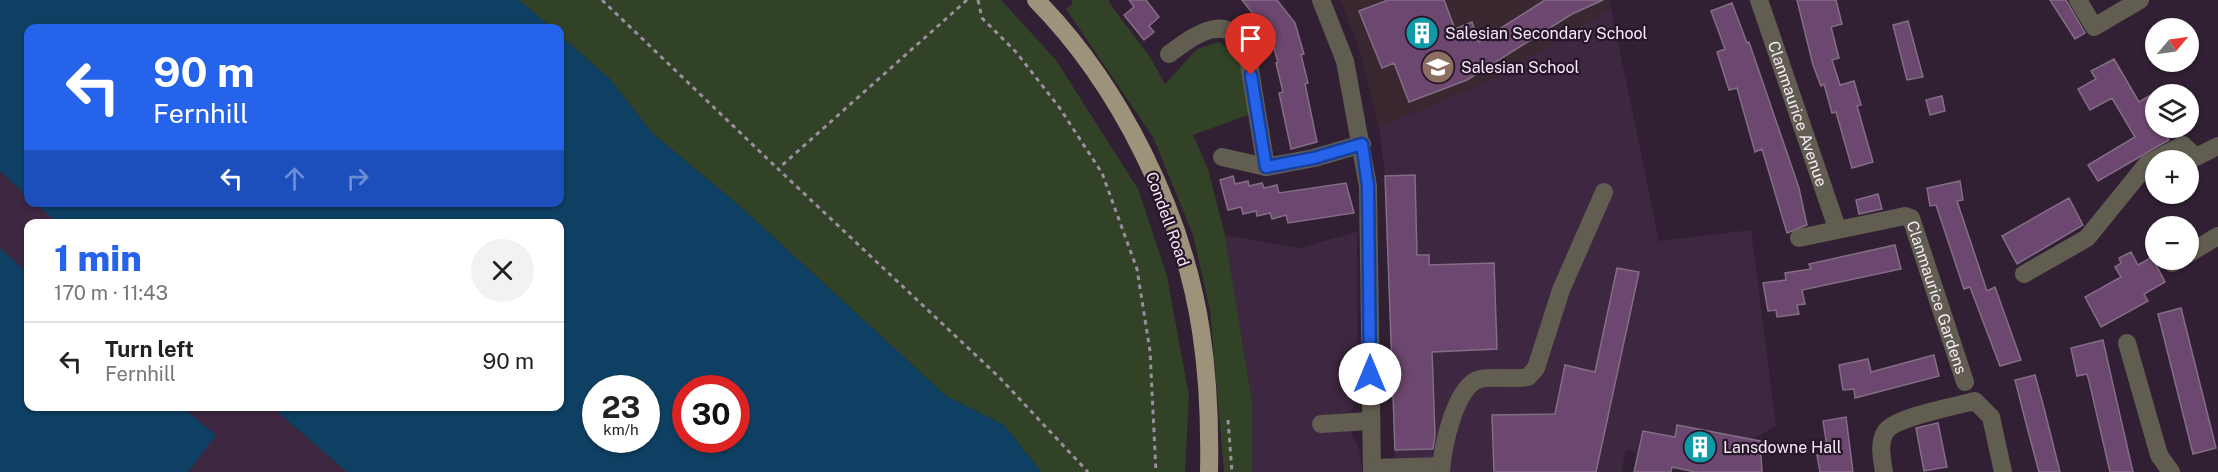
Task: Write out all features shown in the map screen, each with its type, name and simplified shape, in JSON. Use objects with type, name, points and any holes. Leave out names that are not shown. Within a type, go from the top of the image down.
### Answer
[{"type":"main road","name":"Condell Road","points":[[1036,0],[1054,18],[1095,73],[1135,137],[1165,201],[1184,260],[1201,330],[1209,472]]},
{"type":"street","points":[[1321,0],[1345,61],[1368,186],[1372,470],[1441,469],[1458,399],[1471,383],[1480,379],[1528,377],[1536,368],[1561,290],[1604,192]]},
{"type":"street","name":"Clanmaurice Avenue","points":[[1759,0],[1837,228]]},
{"type":"street","points":[[2078,0],[2094,27],[2140,0]]},
{"type":"street","points":[[1169,54],[1199,32],[1210,29],[1234,34],[1242,41],[1247,52],[1266,167]]},
{"type":"street","points":[[1222,157],[1266,167],[1314,158],[1362,144]]},
{"type":"street","points":[[2024,274],[2087,238],[2147,165],[2183,146],[2196,157],[2218,146]]},
{"type":"street","name":"Clanmaurice Gardens","points":[[1799,238],[1837,228],[1905,216],[1911,218],[1965,382]]},
{"type":"street","points":[[2199,247],[2218,236]]},
{"type":"street","points":[[2127,343],[2160,455],[2171,472]]},
{"type":"street","points":[[1884,472],[1880,451],[1886,431],[1897,422],[1975,401],[1991,417],[2003,472]]},
{"type":"street","points":[[1321,424],[1370,421]]},
{"type":"path","points":[[602,0],[999,377],[1089,472]]},
{"type":"path","points":[[778,168],[967,0]]},
{"type":"path","points":[[978,0],[982,18],[1016,52],[1059,107],[1102,173],[1137,269],[1150,351],[1156,472]]},
{"type":"path","points":[[1228,420],[1232,472]]},
{"type":"shaded area","name":"Salesian School","points":[[1341,0],[1609,0],[1611,8],[1491,80],[1379,127],[1361,55]]},
{"type":"shaded area","points":[[1611,8],[1659,241],[1751,230],[1776,426],[1749,441],[1650,454],[1626,450],[1621,472],[1395,472],[1385,176],[1379,127],[1491,80]]},
{"type":"shaded area","points":[[0,171],[24,193],[24,207],[40,207],[54,219],[24,219],[24,269],[0,248]]},
{"type":"shaded area","points":[[1357,232],[1358,394],[1349,418],[1353,438],[1358,444],[1363,472],[1252,472],[1252,401],[1225,235],[1299,248]]},
{"type":"shaded area","points":[[187,411],[277,411],[347,472],[188,472],[215,435]]},
{"type":"green space","points":[[519,0],[1001,0],[1056,60],[1138,189],[1167,276],[1189,396],[1185,472],[1041,472],[1004,425],[946,396],[742,208],[652,133],[610,79],[564,39],[564,24],[547,24]]},
{"type":"green space","points":[[1071,0],[1109,0],[1150,57],[1165,84],[1197,49],[1219,42],[1238,56],[1251,114],[1193,135],[1208,169],[1225,235],[1252,401],[1252,472],[1224,472],[1210,310],[1193,235],[1153,137],[1066,9],[1073,4]]},
{"type":"water","points":[[0,0],[519,0],[547,24],[24,24],[24,193],[0,171]]},
{"type":"water","points":[[564,39],[610,79],[652,133],[742,208],[946,396],[1004,425],[1041,472],[347,472],[277,411],[564,411],[564,219],[53,219],[40,207],[564,207]]},
{"type":"water","points":[[0,248],[24,269],[24,411],[187,411],[216,435],[188,472],[0,472]]},
{"type":"building","points":[[1129,0],[1146,0],[1159,17],[1149,26],[1154,32],[1144,40],[1124,15],[1134,7]]},
{"type":"building","points":[[1242,0],[1277,0],[1295,23],[1304,54],[1301,55],[1308,83],[1305,84],[1317,142],[1291,149],[1279,93],[1283,92],[1276,63],[1278,62],[1270,35]]},
{"type":"building","points":[[1388,0],[1444,0],[1455,29],[1472,22],[1479,42],[1545,0],[1603,0],[1572,14],[1467,80],[1409,102],[1394,63],[1382,68],[1359,11]]},
{"type":"building","points":[[1797,0],[1836,0],[1842,24],[1831,27],[1839,58],[1832,60],[1840,85],[1854,81],[1861,105],[1857,106],[1873,162],[1852,168],[1836,112],[1832,113],[1824,84],[1821,86],[1813,65]]},
{"type":"building","points":[[2050,0],[2066,0],[2085,33],[2075,39]]},
{"type":"building","points":[[1732,3],[1747,43],[1749,42],[1799,188],[1807,225],[1787,233],[1762,149],[1755,152],[1737,88],[1729,90],[1717,52],[1725,49],[1711,11]]},
{"type":"building","points":[[1908,21],[1923,77],[1907,80],[1893,25]]},
{"type":"building","points":[[2114,59],[2139,102],[2145,98],[2145,138],[2168,138],[2169,140],[2152,150],[2145,150],[2145,154],[2098,181],[2088,165],[2135,137],[2112,98],[2090,110],[2078,89],[2096,79],[2091,71]]},
{"type":"building","points":[[1942,96],[1945,111],[1930,115],[1926,100]]},
{"type":"building","points":[[1415,175],[1417,255],[1429,255],[1429,265],[1494,263],[1497,349],[1432,352],[1435,435],[1433,449],[1395,450],[1385,176]]},
{"type":"building","points":[[1233,176],[1235,184],[1248,181],[1249,186],[1262,183],[1264,188],[1277,185],[1279,193],[1346,183],[1354,213],[1288,223],[1286,215],[1272,219],[1270,213],[1257,216],[1256,211],[1243,214],[1241,207],[1228,210],[1220,180]]},
{"type":"building","points":[[1960,181],[1963,200],[1957,201],[1987,291],[1995,287],[2021,360],[2000,366],[1970,287],[1964,289],[1936,205],[1930,206],[1927,188]]},
{"type":"building","points":[[1878,194],[1882,209],[1859,214],[1856,200]]},
{"type":"building","points":[[2069,198],[2083,225],[2017,264],[2002,236]]},
{"type":"building","points":[[1895,245],[1901,269],[1802,290],[1805,304],[1797,305],[1799,314],[1777,317],[1776,310],[1768,311],[1763,283],[1786,280],[1785,273],[1811,269],[1809,264]]},
{"type":"building","points":[[2131,252],[2138,265],[2145,261],[2145,270],[2159,270],[2165,282],[2144,294],[2148,301],[2101,327],[2085,297],[2121,277],[2115,267],[2121,263],[2119,258]]},
{"type":"building","points":[[1617,268],[1639,272],[1596,472],[1494,472],[1492,415],[1555,414],[1565,365],[1595,372]]},
{"type":"building","points":[[2181,308],[2216,448],[2193,454],[2158,314]]},
{"type":"building","points":[[2103,340],[2133,472],[2110,472],[2087,374],[2077,376],[2071,348]]},
{"type":"building","points":[[1934,355],[1939,376],[1855,398],[1854,389],[1843,390],[1839,365],[1868,359],[1871,372]]},
{"type":"building","points":[[2035,375],[2060,472],[2039,472],[2027,427],[2015,380]]},
{"type":"building","points":[[1846,417],[1853,472],[1820,472],[1817,455],[1828,453],[1823,421]]},
{"type":"building","points":[[1938,423],[1947,467],[1924,471],[1916,428]]},
{"type":"building","name":"Lansdowne Hall","points":[[1677,425],[1760,441],[1762,472],[1695,472],[1672,467],[1671,472],[1634,472],[1643,431],[1675,437]]},
{"type":"place","name":"Salesian Secondary School","points":[[1422,33]]},
{"type":"place","name":"Salesian School","points":[[1438,67]]},
{"type":"place","name":"Lansdowne Hall","points":[[1700,447]]},
{"type":"route","points":[[1251,75],[1266,167],[1314,158],[1362,144],[1368,186],[1370,374]]}]
